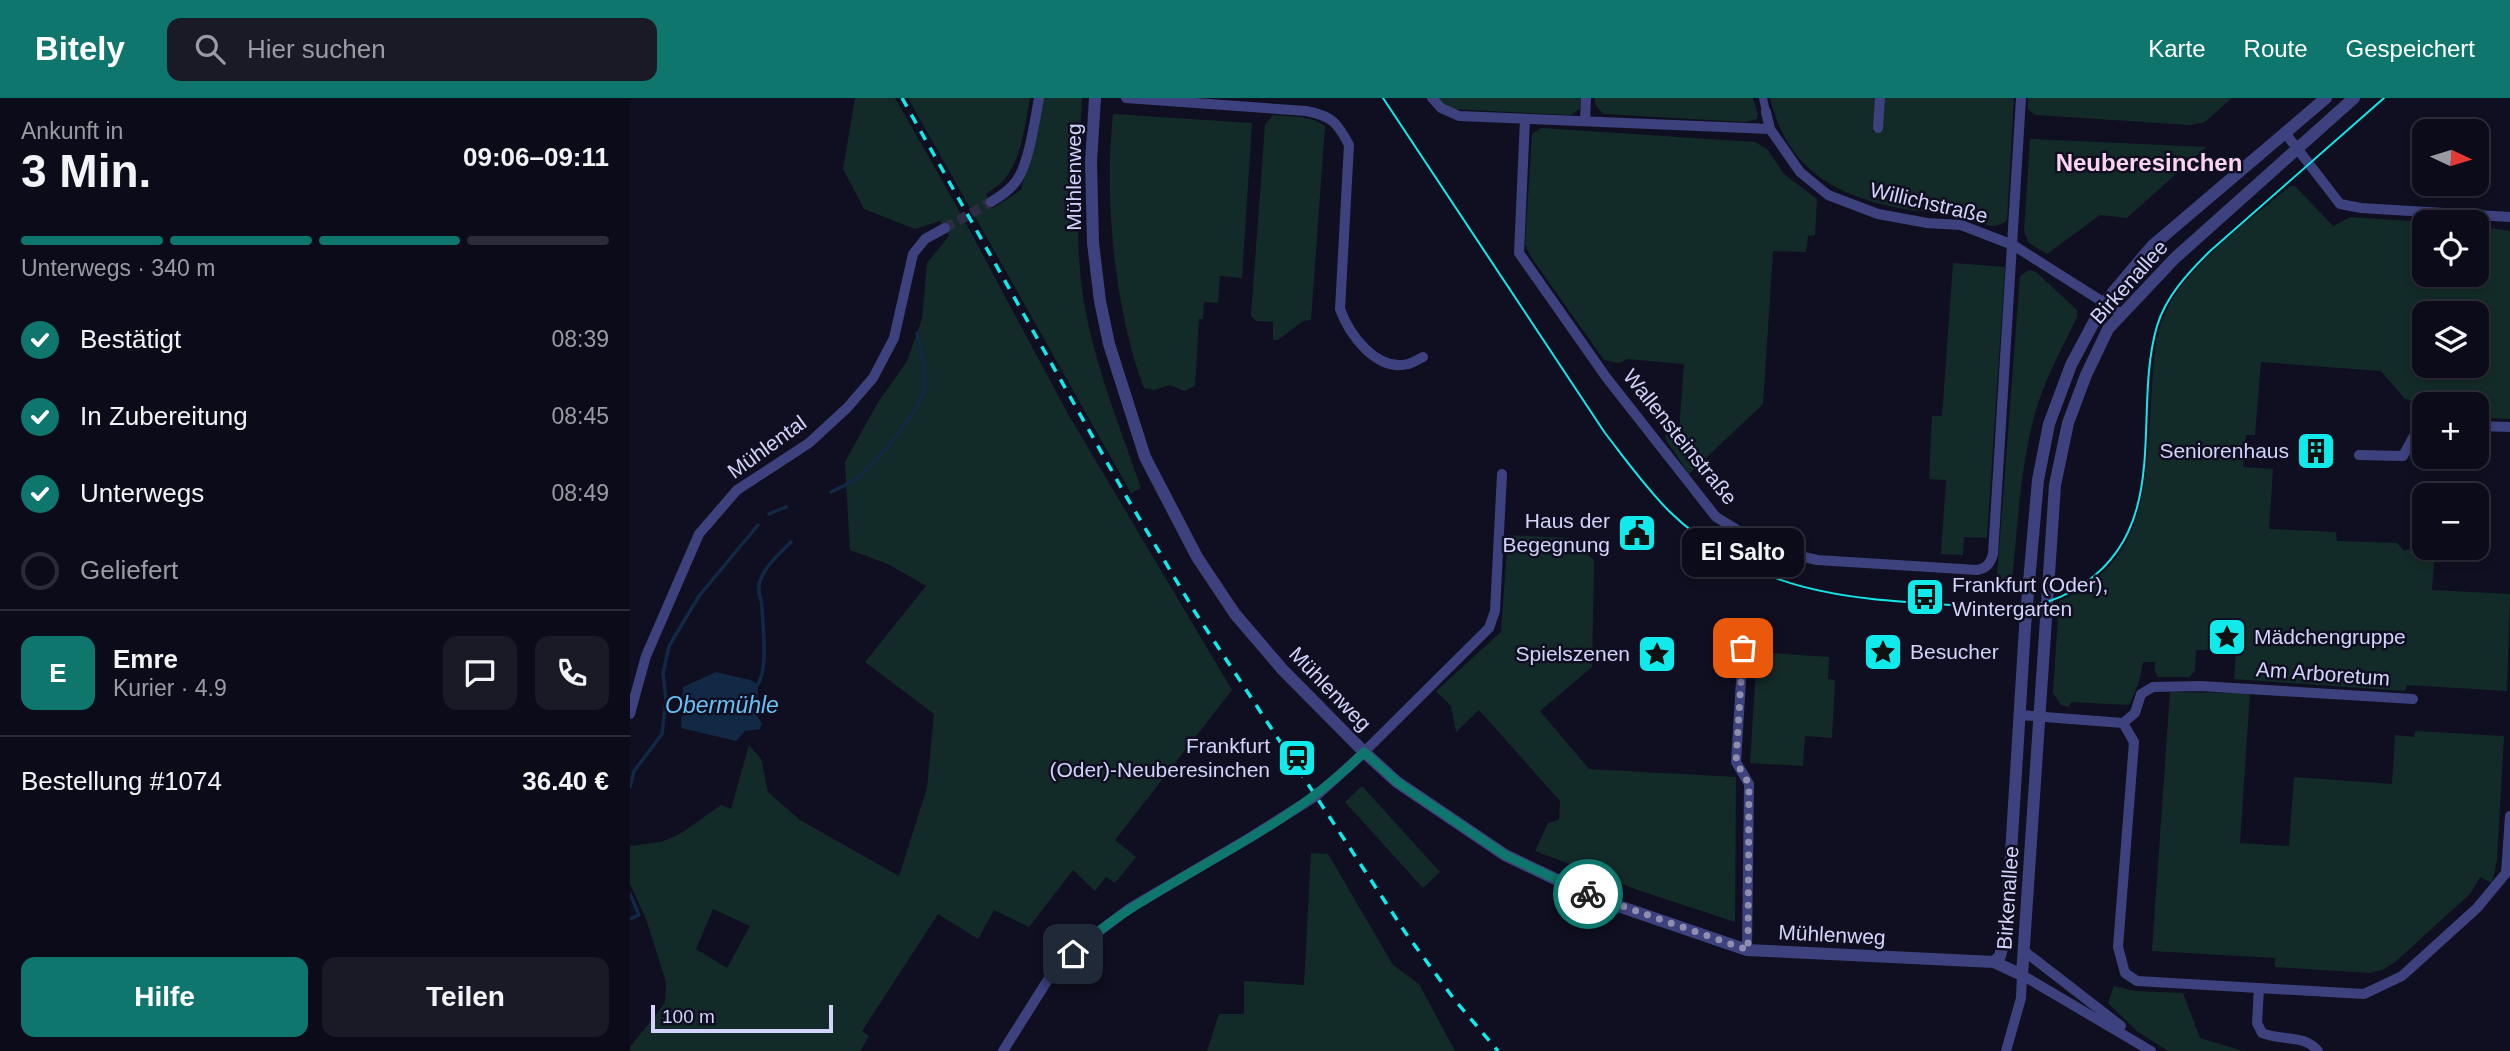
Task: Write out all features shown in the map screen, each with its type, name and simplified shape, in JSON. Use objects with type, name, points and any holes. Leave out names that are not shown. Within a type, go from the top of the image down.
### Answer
[{"type":"street","points":[[991,202],[1005,193],[1018,178],[1039,98]]},
{"type":"street","name":"Mühlenweg","points":[[1095,98],[1091,162],[1093,243],[1100,301],[1109,344],[1145,457],[1197,557],[1235,614],[1282,669],[1364,752],[1397,782],[1505,855],[1595,898],[1748,950],[1994,962]]},
{"type":"street","points":[[1126,98],[1306,111],[1320,114],[1338,124],[1349,145],[1340,309],[1349,329],[1378,361],[1409,365],[1423,357]]},
{"type":"street","points":[[1432,98],[1441,108],[1459,116],[1770,129]]},
{"type":"street","points":[[1585,121],[1587,98]]},
{"type":"street","name":"Willichstraße","points":[[1763,98],[1770,129],[1800,173],[1828,195],[1878,214],[1927,223],[1961,225],[2013,245],[2122,314]]},
{"type":"street","points":[[1878,128],[1880,98]]},
{"type":"street","points":[[2013,245],[2021,98]]},
{"type":"street","name":"Birkenallee","points":[[2326,98],[2152,246],[2104,303],[2071,365],[2049,424],[2038,480],[2006,934],[2000,956],[1994,962],[2022,975],[2050,536],[2058,472],[2068,423],[2086,375],[2108,329],[2175,258],[2354,98]]},
{"type":"street","name":"Wallensteinstraße","points":[[1525,119],[1519,253],[1606,377],[1716,517],[1749,537],[1786,553],[1817,560],[1977,570],[1984,569],[1990,563],[1993,554],[2013,245]]},
{"type":"street","points":[[2286,134],[2340,204],[2361,208],[2510,217]]},
{"type":"street","name":"Mühlental","points":[[630,714],[646,656],[698,534],[737,490],[809,443],[848,408],[873,378],[894,338],[912,254],[925,239],[945,228]]},
{"type":"street","points":[[2489,426],[2510,427]]},
{"type":"street","points":[[2359,456],[2403,457],[2412,440]]},
{"type":"street","points":[[1003,1051],[1049,978],[1085,942],[1129,908],[1300,808],[1364,752],[1489,628],[1496,611],[1502,474]]},
{"type":"street","points":[[1743,648],[1736,762],[1749,784],[1748,950]]},
{"type":"street","name":"Am Arboretum","points":[[2123,723],[2135,713],[2141,694],[2153,687],[2200,686],[2413,699]]},
{"type":"street","points":[[2020,715],[2123,723],[2134,742],[2118,947],[2124,973],[2137,981],[2364,994],[2402,976],[2477,908],[2508,873],[2510,816]]},
{"type":"street","points":[[2024,951],[2152,1051]]},
{"type":"street","points":[[2006,1051],[2021,998],[2022,975],[2152,1051]]},
{"type":"street","points":[[2259,988],[2257,1023],[2262,1033],[2270,1037],[2304,1040],[2318,1051]]},
{"type":"green space","points":[[855,98],[895,98],[956,205],[1068,414],[1232,690],[1115,840],[1136,857],[1115,883],[1106,877],[1095,891],[1073,870],[1029,927],[994,910],[978,939],[938,914],[862,1031],[869,1036],[860,1051],[630,1051],[630,1047],[665,1003],[666,982],[646,919],[630,884],[630,846],[661,842],[680,834],[721,805],[731,809],[749,745],[761,759],[768,792],[800,820],[899,876],[927,788],[934,714],[865,662],[926,586],[888,564],[850,550],[845,462],[877,404],[907,361],[922,319],[927,263],[949,236],[940,221],[915,229],[864,209],[843,169]],"holes":[[[713,909],[750,926],[727,968],[696,949]]]},
{"type":"green space","points":[[908,98],[1030,98],[1015,162],[1004,180],[986,194],[993,208],[1021,190],[1042,98],[1082,98],[1078,236],[1085,308],[1105,386],[1141,488],[1131,493]]},
{"type":"green space","points":[[1438,98],[1581,98],[1580,109],[1571,115],[1452,109]]},
{"type":"green space","points":[[1595,98],[1753,98],[1758,114],[1757,119],[1746,122],[1603,114],[1595,104]]},
{"type":"green space","points":[[1770,98],[1876,98],[1873,132],[1881,132],[1885,98],[2014,98],[2007,220],[1995,226],[1983,224],[1952,213],[1916,211],[1884,205],[1839,189],[1803,163],[1789,145],[1778,124]]},
{"type":"green space","points":[[2028,98],[2232,98],[2205,122],[2190,125],[2035,115],[2028,109]]},
{"type":"green space","points":[[1113,114],[1252,123],[1242,278],[1220,276],[1218,303],[1204,302],[1203,319],[1199,319],[1195,386],[1184,391],[1170,385],[1154,390],[1144,388],[1125,324],[1111,216]]},
{"type":"green space","points":[[1273,115],[1307,118],[1325,126],[1311,320],[1303,321],[1278,340],[1273,340],[1273,322],[1256,321],[1251,316],[1265,125]]},
{"type":"green space","points":[[1541,128],[1755,142],[1767,149],[1784,174],[1817,199],[1815,235],[1808,236],[1806,252],[1773,251],[1763,404],[1689,474],[1665,435],[1679,432],[1684,364],[1627,359],[1619,363],[1604,360],[1525,245],[1532,134]]},
{"type":"green space","points":[[2030,139],[2206,147],[2127,218],[2100,215],[2047,254],[2029,243],[2024,231]]},
{"type":"green space","points":[[2290,186],[2295,186],[2333,226],[2351,217],[2412,221],[2412,287],[2489,287],[2489,228],[2510,231],[2510,419],[2489,418],[2489,392],[2412,392],[2412,401],[2405,399],[2381,371],[2261,362],[2255,435],[2246,435],[2243,467],[2273,469],[2269,529],[2336,532],[2337,541],[2397,543],[2404,551],[2412,548],[2412,560],[2434,560],[2432,590],[2510,594],[2507,691],[2407,685],[2405,691],[2234,679],[2237,644],[2210,642],[2207,650],[2196,650],[2195,671],[2189,677],[2158,677],[2155,662],[2143,662],[2129,705],[2071,702],[2069,707],[2061,705],[2053,693],[2059,601],[2090,584],[2112,563],[2128,538],[2138,511],[2145,482],[2155,350],[2165,314],[2188,278],[2238,229]]},
{"type":"green space","points":[[1953,263],[2005,267],[1987,538],[1964,537],[1963,555],[1941,554],[1946,480],[1929,479],[1932,416],[1942,416]]},
{"type":"green space","points":[[2029,270],[2036,272],[2077,310],[2077,317],[2047,381],[2033,421],[2021,485],[2011,592],[1996,590],[2020,276]]},
{"type":"green space","points":[[1508,535],[1568,538],[1594,560],[1592,667],[1540,711],[1589,769],[1736,777],[1735,922],[1638,890],[1535,851],[1548,823],[1559,820],[1560,801],[1479,710],[1456,732],[1451,706],[1436,691],[1501,632]]},
{"type":"green space","points":[[1757,652],[1829,657],[1828,679],[1835,680],[1832,738],[1805,736],[1803,766],[1750,763]]},
{"type":"green space","points":[[2170,692],[2250,693],[2240,843],[2289,846],[2294,777],[2392,784],[2395,735],[2414,737],[2415,731],[2504,736],[2497,860],[2492,883],[2480,877],[2471,893],[2394,963],[2370,973],[2275,967],[2275,958],[2152,951]]},
{"type":"green space","points":[[1362,786],[1440,872],[1423,888],[1345,802]]},
{"type":"green space","points":[[1311,853],[1328,854],[1393,965],[1419,984],[1455,1051],[1207,1051],[1219,1014],[1244,1014],[1244,981],[1304,985]]},
{"type":"green space","points":[[2114,986],[2136,991],[2183,993],[2200,1038],[2243,1051],[2168,1051],[2137,1031],[2108,1003]]},
{"type":"water","name":"Obermühle","points":[[716,672],[758,684],[757,717],[762,723],[760,729],[745,731],[736,741],[681,728],[683,687]]},
{"type":"waterway","points":[[831,492],[856,479],[874,462],[907,422],[922,397],[925,374],[917,333]]},
{"type":"waterway","points":[[769,514],[786,507]]},
{"type":"waterway","points":[[630,787],[634,771],[662,734],[666,700],[663,673],[669,646],[699,596],[758,525]]},
{"type":"waterway","points":[[758,684],[763,668],[764,648],[759,585],[769,565],[791,542]]},
{"type":"waterway","points":[[630,894],[639,915],[630,919]]},
{"type":"tunnel","points":[[945,228],[991,202]]},
{"type":"tram line","points":[[1383,98],[1605,433],[1636,474],[1670,512],[1708,543],[1747,566],[1787,582],[1870,599],[2005,609],[2037,605],[2067,594],[2085,583],[2112,558],[2129,529],[2139,498],[2144,464],[2150,359],[2157,326],[2166,305],[2186,277],[2209,252],[2384,98]]},
{"type":"railway","points":[[902,98],[1126,496],[1195,612],[1405,932],[1454,999],[1498,1051]]},
{"type":"way so far","points":[[1588,894],[1748,950],[1746,883],[1749,784],[1736,762],[1743,648]]},
{"type":"place","name":"Seniorenhaus","points":[[2316,451]]},
{"type":"place","name":"Haus der Begegnung","points":[[1637,533]]},
{"type":"place","name":"Frankfurt (Oder), Wintergarten","points":[[1925,597]]},
{"type":"place","name":"Mädchengruppe","points":[[2227,637]]},
{"type":"place","name":"El Salto","points":[[1743,648]]},
{"type":"place","name":"Besucher","points":[[1883,652]]},
{"type":"place","name":"Spielszenen","points":[[1657,654]]},
{"type":"place","name":"Frankfurt (Oder)-Neuberesinchen","points":[[1297,758]]},
{"type":"district","name":"Neuberesinchen","points":[[2149,163]]},
{"type":"route","points":[[1073,954],[1129,908],[1300,808],[1364,752],[1397,782],[1505,855],[1588,894]]}]
